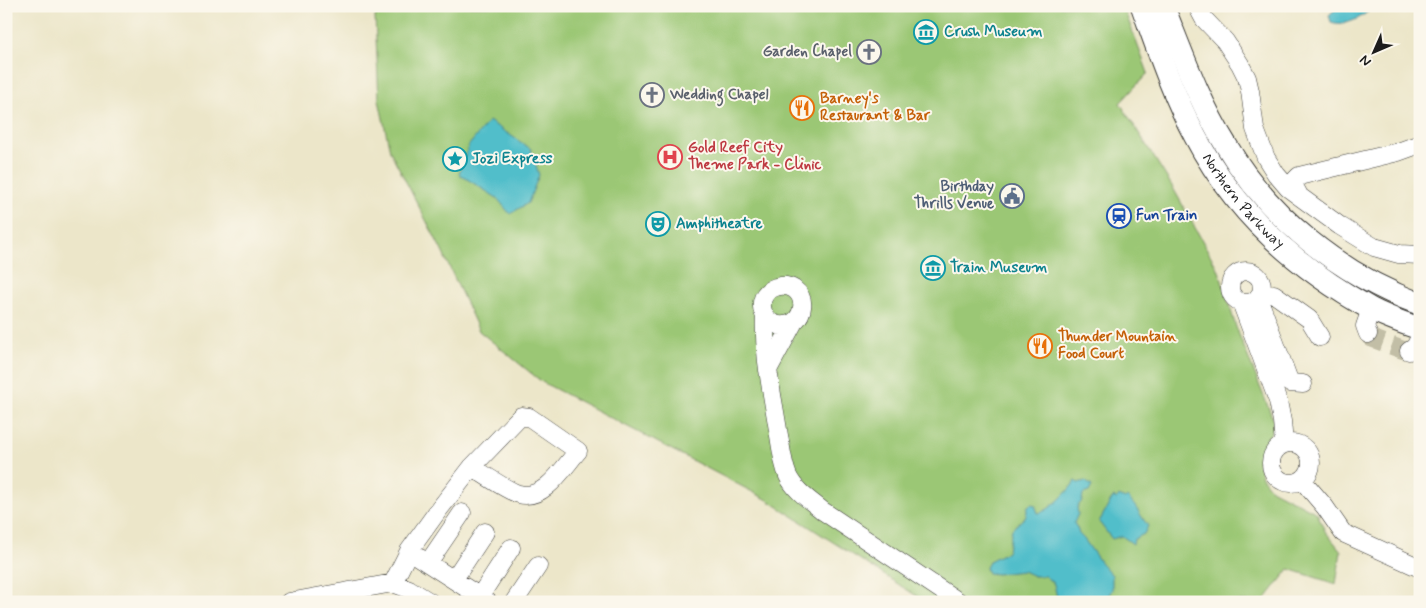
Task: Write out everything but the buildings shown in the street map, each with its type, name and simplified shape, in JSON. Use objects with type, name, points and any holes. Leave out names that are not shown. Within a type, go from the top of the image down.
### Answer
[{"type":"main road","name":"Northern Parkway","points":[[1142,6],[1165,70],[1195,136],[1210,162],[1238,202],[1272,238],[1297,260],[1324,280],[1371,309],[1417,344]]},
{"type":"main road","name":"Northern Parkway","points":[[1163,6],[1185,62],[1212,121],[1249,180],[1280,215],[1306,239],[1365,280],[1420,304]]},
{"type":"lane","points":[[1197,6],[1204,19],[1240,58],[1247,78],[1255,129],[1266,158],[1288,188],[1340,226],[1374,247],[1399,254],[1420,255]]},
{"type":"lane","points":[[1300,196],[1294,186],[1299,176],[1398,152],[1420,144]]},
{"type":"lane","points":[[1284,444],[1278,401],[1241,302],[1233,296],[1230,286],[1234,276],[1243,271],[1253,273],[1260,280],[1261,291],[1266,296],[1309,319],[1320,337]]},
{"type":"lane","points":[[764,315],[769,321],[781,326],[794,322],[799,318],[803,304],[797,292],[785,286],[773,288],[764,297],[762,309],[768,370],[785,466],[792,483],[804,496],[823,511],[959,602]]},
{"type":"lane","points":[[1241,302],[1251,302],[1266,296]]},
{"type":"lane","points":[[1266,296],[1296,384],[1278,401]]},
{"type":"lane","points":[[1368,334],[1365,326],[1371,309]]},
{"type":"lane","points":[[768,370],[794,322]]},
{"type":"lane","points":[[393,583],[409,552],[472,467],[521,416],[525,416],[578,451],[547,486],[534,494],[518,494],[472,467]]},
{"type":"lane","points":[[1290,443],[1302,447],[1310,456],[1310,469],[1302,480],[1290,483],[1278,478],[1273,472],[1271,459],[1278,448],[1284,444],[1290,443]]},
{"type":"lane","points":[[1302,480],[1325,507],[1343,533],[1420,568]]},
{"type":"lane","points":[[428,563],[462,513]]},
{"type":"lane","points":[[454,579],[485,532]]},
{"type":"lane","points":[[409,552],[484,599],[511,548]]},
{"type":"lane","points":[[514,602],[538,566]]},
{"type":"lane","points":[[289,602],[393,583],[409,589],[430,602]]},
{"type":"green space","points":[[380,6],[1123,6],[1148,73],[1120,103],[1172,186],[1219,271],[1236,327],[1273,419],[1273,429],[1258,460],[1262,477],[1271,489],[1317,513],[1325,531],[1341,551],[1336,584],[1289,569],[1263,602],[926,602],[766,499],[542,382],[479,331],[441,249],[390,151],[379,100],[375,17]]},
{"type":"water","points":[[1339,6],[1373,6],[1365,14],[1354,20],[1342,23],[1331,22],[1329,15]]},
{"type":"water","points":[[489,121],[531,149],[539,175],[528,203],[510,214],[497,198],[459,174],[469,145]]},
{"type":"water","points":[[1075,481],[1078,483],[1085,481],[1092,486],[1089,492],[1083,494],[1082,501],[1077,507],[1078,514],[1074,523],[1079,534],[1112,575],[1112,590],[1104,602],[1058,602],[1054,584],[1045,576],[1034,576],[1023,571],[997,574],[988,573],[986,568],[989,561],[1008,550],[1012,529],[1026,516],[1028,506],[1031,504],[1035,505],[1038,513],[1043,512],[1059,500]]},
{"type":"water","points":[[1119,496],[1125,499],[1127,497],[1148,526],[1144,534],[1134,539],[1133,544],[1122,536],[1112,539],[1099,522],[1113,497],[1117,499]]},
{"type":"tunnel","points":[[1368,334],[1371,338],[1409,351]]},
{"type":"place","name":"Crush Museum","points":[[926,32]]},
{"type":"place","name":"Garden Chapel","points":[[869,52]]},
{"type":"place","name":"Wedding Chapel","points":[[652,95]]},
{"type":"place","name":"Barney's Restaurant & Bar","points":[[802,108]]},
{"type":"place","name":"Gold Reef City Theme Park - Clinic","points":[[670,157]]},
{"type":"place","name":"Jozi Express","points":[[455,159]]},
{"type":"place","name":"Birthday Thrills Venue","points":[[1012,196]]},
{"type":"place","name":"Fun Train","points":[[1119,216]]},
{"type":"place","name":"Amphitheatre","points":[[658,224]]},
{"type":"place","name":"Train Museum","points":[[933,268]]},
{"type":"place","name":"Thunder Mountain Food Court","points":[[1040,346]]}]
